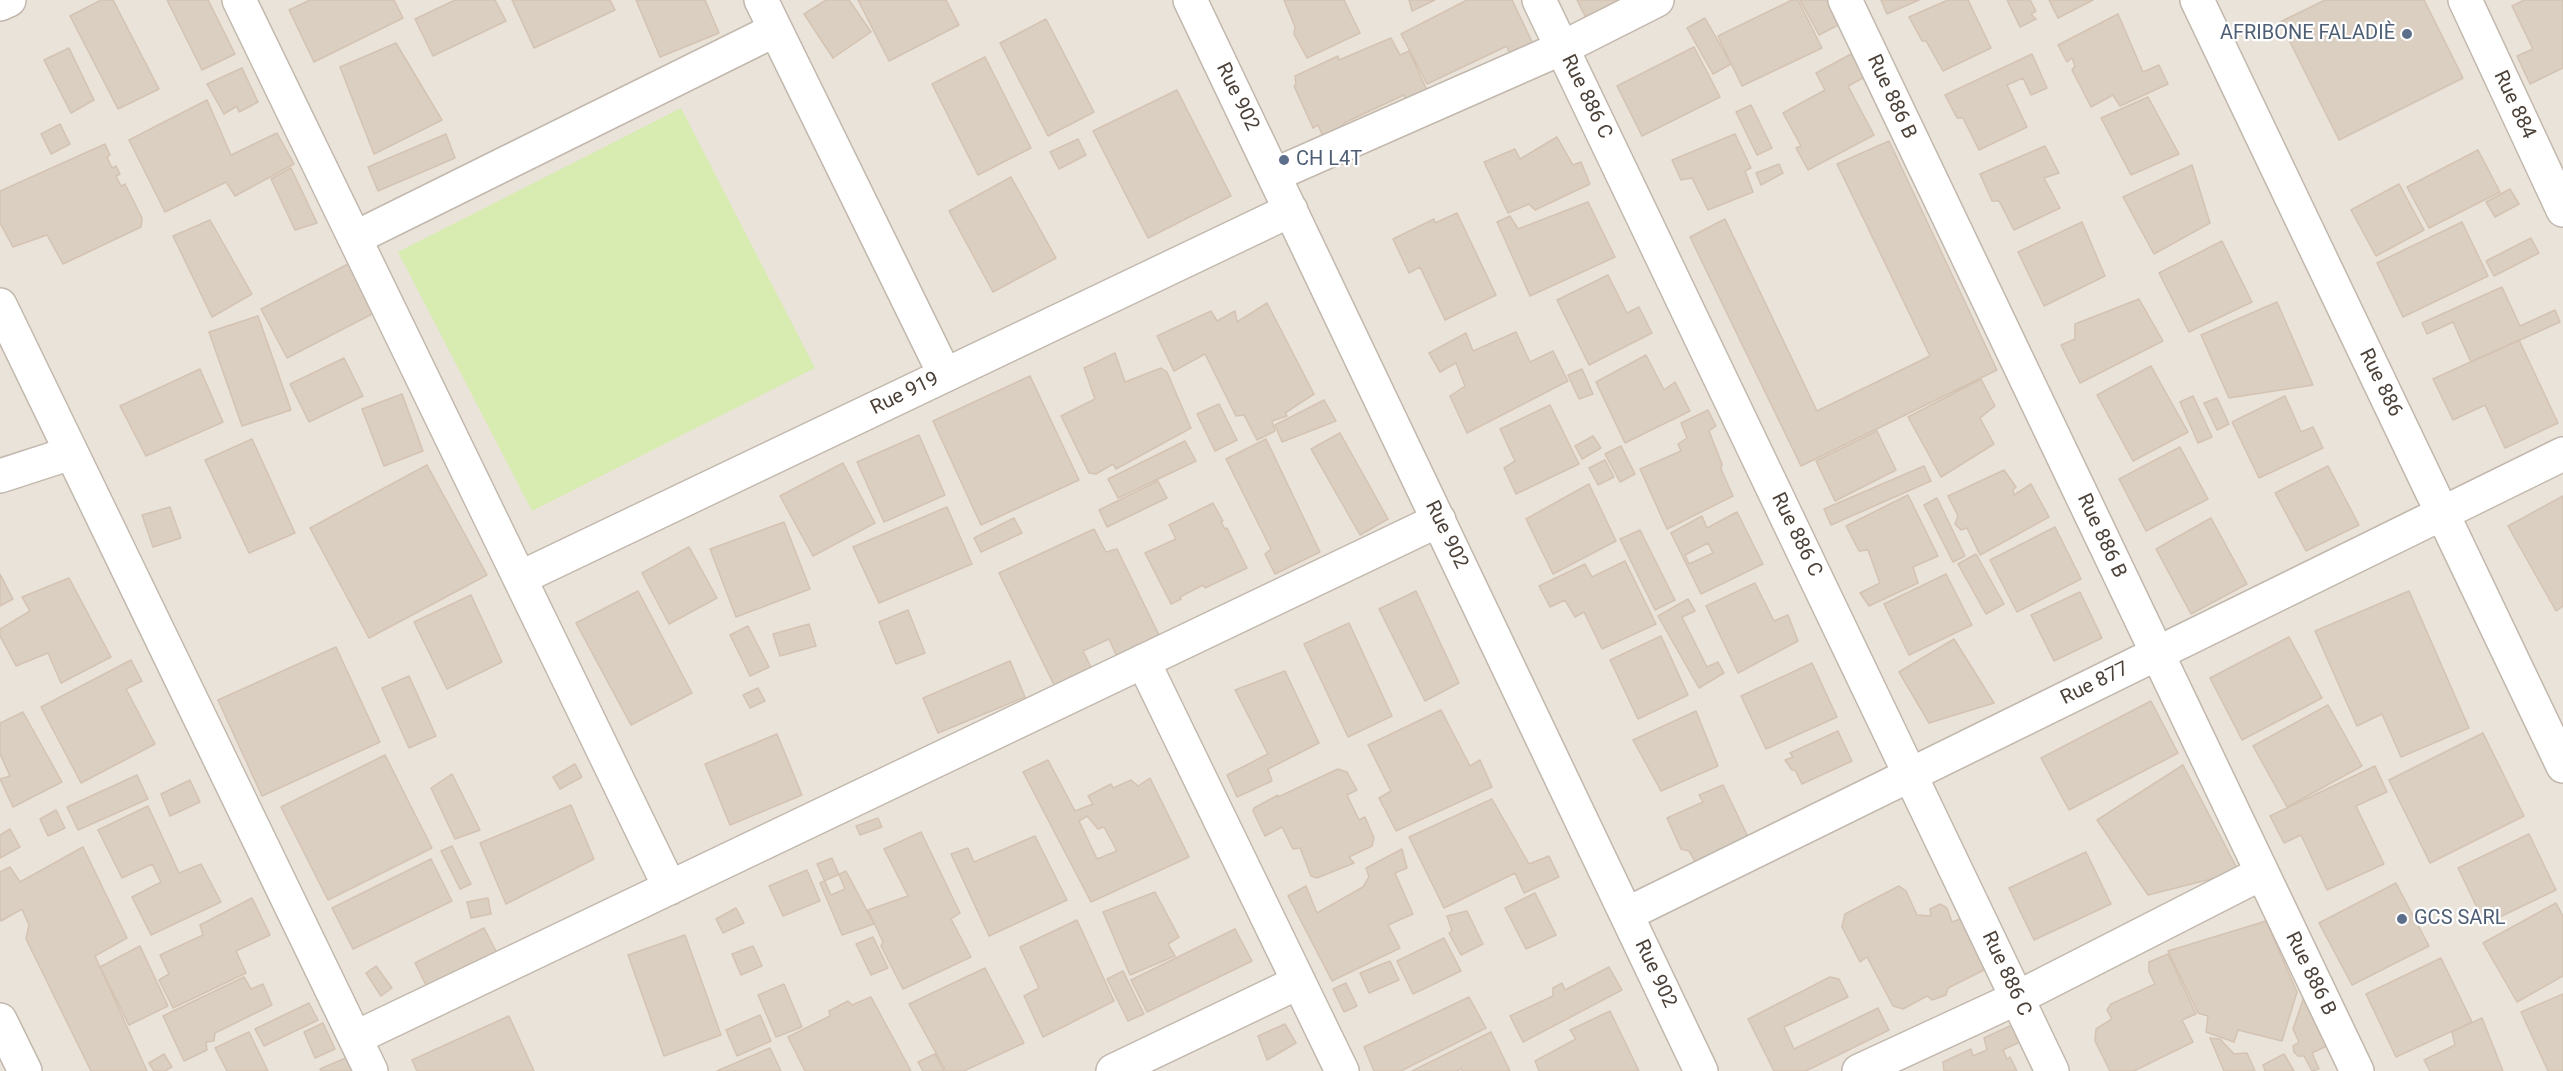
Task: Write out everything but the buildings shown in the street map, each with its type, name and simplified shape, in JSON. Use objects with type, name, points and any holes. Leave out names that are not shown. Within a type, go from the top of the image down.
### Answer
[{"type":"street","points":[[0,4],[9,0]]},
{"type":"street","points":[[239,0],[669,888]]},
{"type":"street","points":[[761,0],[945,375]]},
{"type":"street","name":"Rue 902","points":[[1190,0],[1701,1071]]},
{"type":"street","name":"Rue 886 C","points":[[1539,0],[2052,1071]]},
{"type":"street","points":[[1274,175],[1562,48],[1658,0]]},
{"type":"street","name":"Rue 886 B","points":[[1845,0],[2356,1071]]},
{"type":"street","name":"Rue 886","points":[[2197,0],[2563,766]]},
{"type":"street","name":"Rue 884","points":[[2465,0],[2563,210]]},
{"type":"street","points":[[355,238],[775,30]]},
{"type":"street","name":"Rue 919","points":[[519,578],[1291,210]]},
{"type":"street","points":[[0,306],[371,1071]]},
{"type":"street","points":[[0,476],[71,453]]},
{"type":"street","name":"Rue 877","points":[[1627,915],[2563,454]]},
{"type":"street","points":[[355,1038],[1439,520]]},
{"type":"street","points":[[1143,661],[1342,1071]]},
{"type":"street","points":[[1859,1071],[2017,998],[2262,873]]},
{"type":"street","points":[[1113,1071],[1299,982]]},
{"type":"street","points":[[0,1020],[25,1071]]},
{"type":"shaded area","points":[[0,0],[2563,0],[2563,1071],[0,1071]]},
{"type":"green space","points":[[681,108],[815,368],[532,511],[398,252]]},
{"type":"place","name":"AFRIBONE FALADIÈ","points":[[2407,34]]},
{"type":"place","name":"CH L4T","points":[[1284,160]]},
{"type":"place","name":"GCS SARL","points":[[2402,919]]}]
